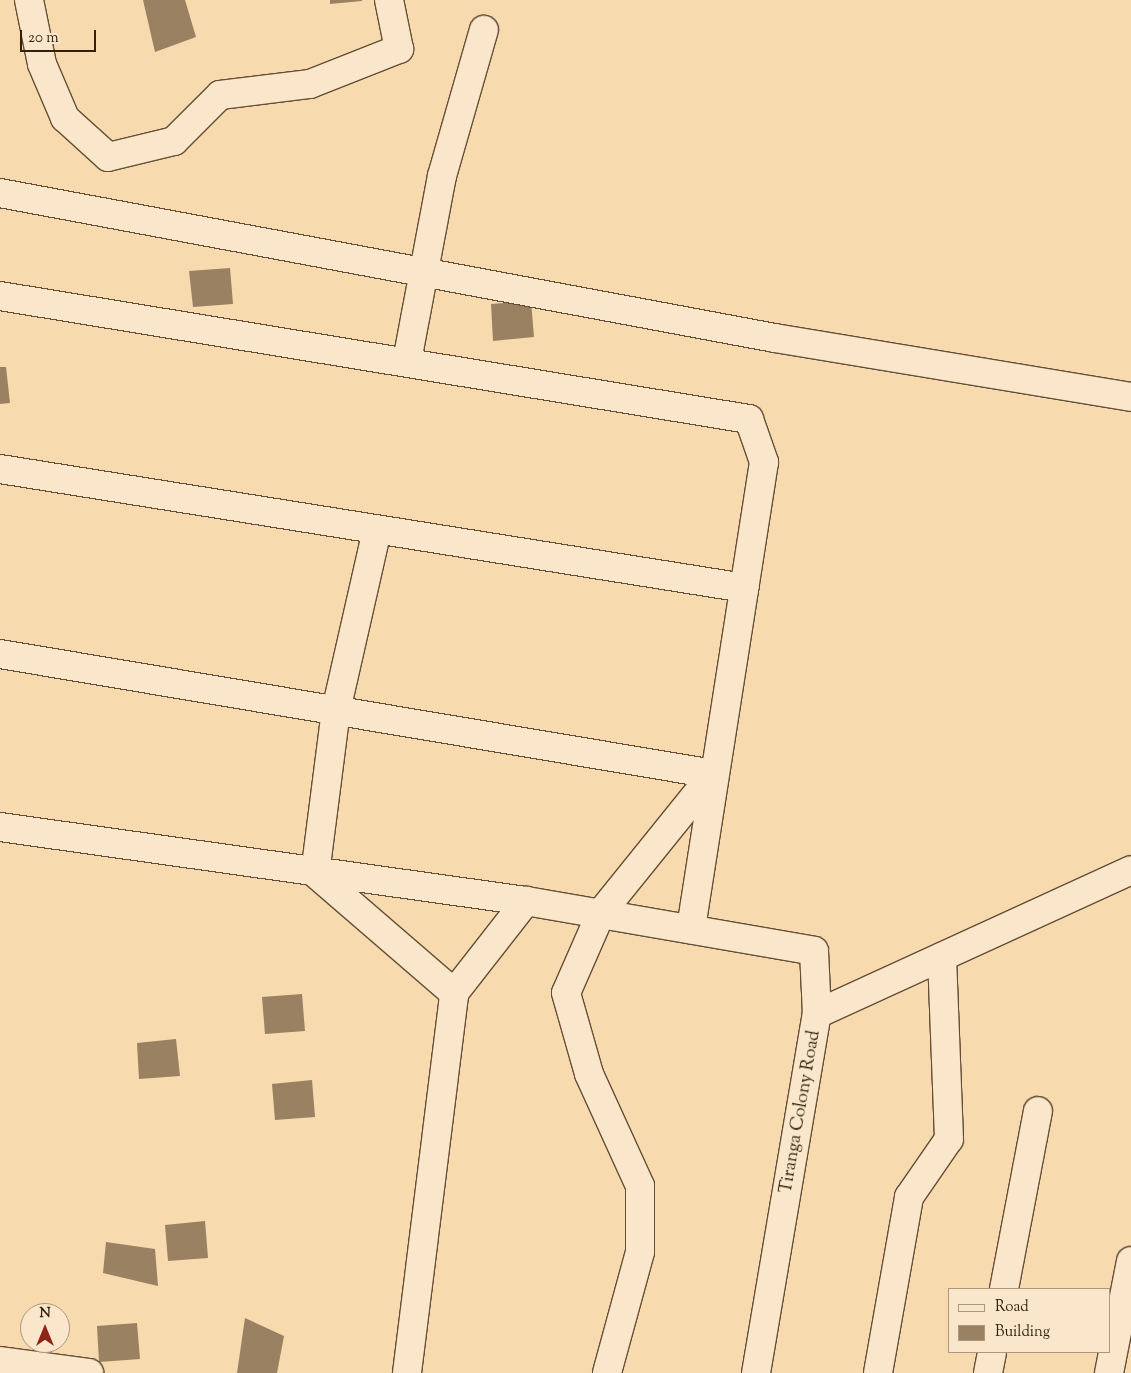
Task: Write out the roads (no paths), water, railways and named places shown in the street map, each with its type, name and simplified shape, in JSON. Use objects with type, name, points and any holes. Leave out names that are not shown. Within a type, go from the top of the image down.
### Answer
[{"type":"street","points":[[29,0],[42,64],[66,118],[108,157],[174,142],[220,95],[310,84],[399,49],[389,0]]},
{"type":"street","points":[[407,361],[442,176],[484,30]]},
{"type":"street","points":[[0,193],[775,338],[1131,397]]},
{"type":"street","points":[[0,296],[407,361],[749,419],[764,462],[691,929]]},
{"type":"street","points":[[0,469],[744,588]]},
{"type":"street","points":[[315,873],[336,710],[377,530]]},
{"type":"street","points":[[0,654],[714,774]]},
{"type":"street","points":[[607,1373],[640,1252],[640,1186],[590,1074],[566,993],[601,912],[714,774]]},
{"type":"street","points":[[0,827],[601,912],[814,951],[817,1014]]},
{"type":"street","name":"Tiranga Colony Road","points":[[756,1373],[817,1014],[1131,870]]},
{"type":"street","points":[[315,873],[454,993]]},
{"type":"street","points":[[406,1373],[454,993],[526,901]]},
{"type":"street","points":[[878,1373],[909,1197],[949,1139],[942,957]]},
{"type":"street","points":[[1004,1288],[1038,1111]]},
{"type":"street","points":[[1109,1373],[1131,1261]]},
{"type":"street","points":[[988,1373],[992,1353]]},
{"type":"street","points":[[0,1361],[89,1373]]}]
